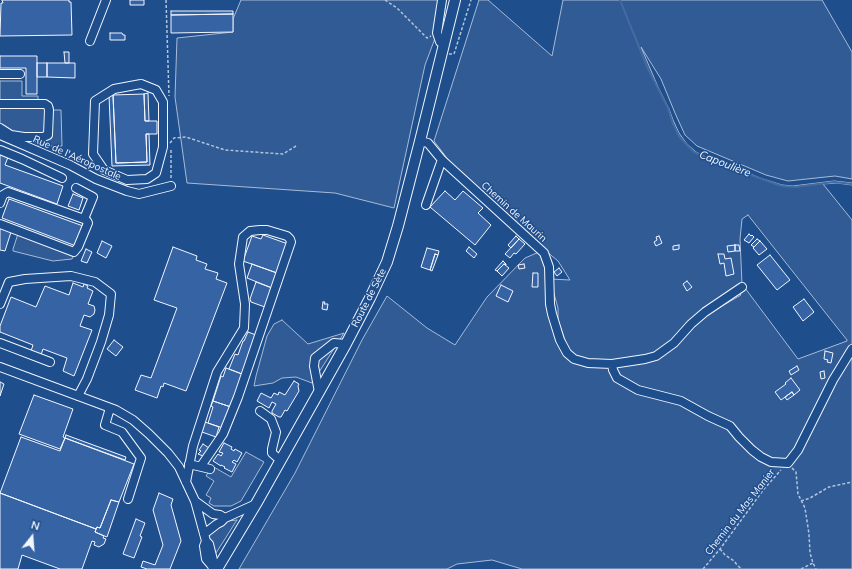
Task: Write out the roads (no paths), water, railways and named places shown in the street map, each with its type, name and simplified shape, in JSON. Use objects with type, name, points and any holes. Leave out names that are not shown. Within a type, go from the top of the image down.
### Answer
[{"type":"main road","name":"Route de Sète","points":[[214,568],[256,504],[346,344],[387,262],[420,141],[454,0]]},
{"type":"street","points":[[90,41],[106,0]]},
{"type":"street","points":[[442,0],[437,33],[440,42],[444,44]]},
{"type":"street","points":[[0,74],[20,74]]},
{"type":"street","points":[[141,84],[156,90],[163,102],[163,147],[156,173],[147,179],[127,180],[104,170],[93,154],[94,101],[114,89],[141,84]]},
{"type":"street","points":[[0,104],[44,104],[48,106],[49,110],[48,135],[43,137],[11,135],[0,128]]},
{"type":"street","name":"Rue de l'Aéropostale","points":[[0,135],[70,165],[96,179],[127,191],[139,194],[172,186]]},
{"type":"street","name":"Chemin de Maurin","points":[[420,141],[428,143],[442,160],[544,253],[549,267],[550,304],[552,314],[560,340],[566,352],[574,359],[588,363],[612,364],[656,356],[674,344],[691,324],[705,312],[742,286]]},
{"type":"street","points":[[0,150],[62,178]]},
{"type":"street","points":[[426,205],[442,160]]},
{"type":"street","points":[[147,179],[150,192]]},
{"type":"street","points":[[76,188],[93,197],[84,219]]},
{"type":"street","points":[[0,203],[4,195],[8,192],[84,219],[88,224],[78,247],[74,252],[0,224]]},
{"type":"street","points":[[186,482],[193,446],[217,372],[244,328],[245,304],[239,264],[243,237],[250,231],[260,230],[267,230],[287,236],[291,242],[238,397],[223,434],[201,466]]},
{"type":"street","points":[[0,304],[9,282],[25,279],[71,276],[95,282],[111,294],[109,315],[101,342],[87,379],[78,396]]},
{"type":"street","points":[[0,343],[50,362]]},
{"type":"street","points":[[319,392],[314,366],[315,358],[334,343],[346,344]]},
{"type":"street","points":[[612,364],[617,378],[638,390],[681,401],[730,426],[752,450],[761,457],[771,462],[788,463],[798,450],[833,380],[852,349]]},
{"type":"street","points":[[0,367],[116,410],[133,420],[160,444],[179,468],[195,501],[205,538],[209,544],[214,568]]},
{"type":"street","points":[[110,408],[105,425],[122,432],[140,458],[128,499]]},
{"type":"street","points":[[260,411],[272,418],[276,432],[272,454],[280,460]]},
{"type":"street","points":[[189,464],[210,469]]},
{"type":"street","points":[[195,501],[213,514],[220,515],[224,518]]},
{"type":"street","points":[[205,538],[224,518],[256,504]]},
{"type":"waterway","name":"Capoulière","points":[[620,0],[648,69],[668,108],[673,124],[679,136],[694,152],[715,162],[782,186],[795,187],[834,182],[852,184]]}]
